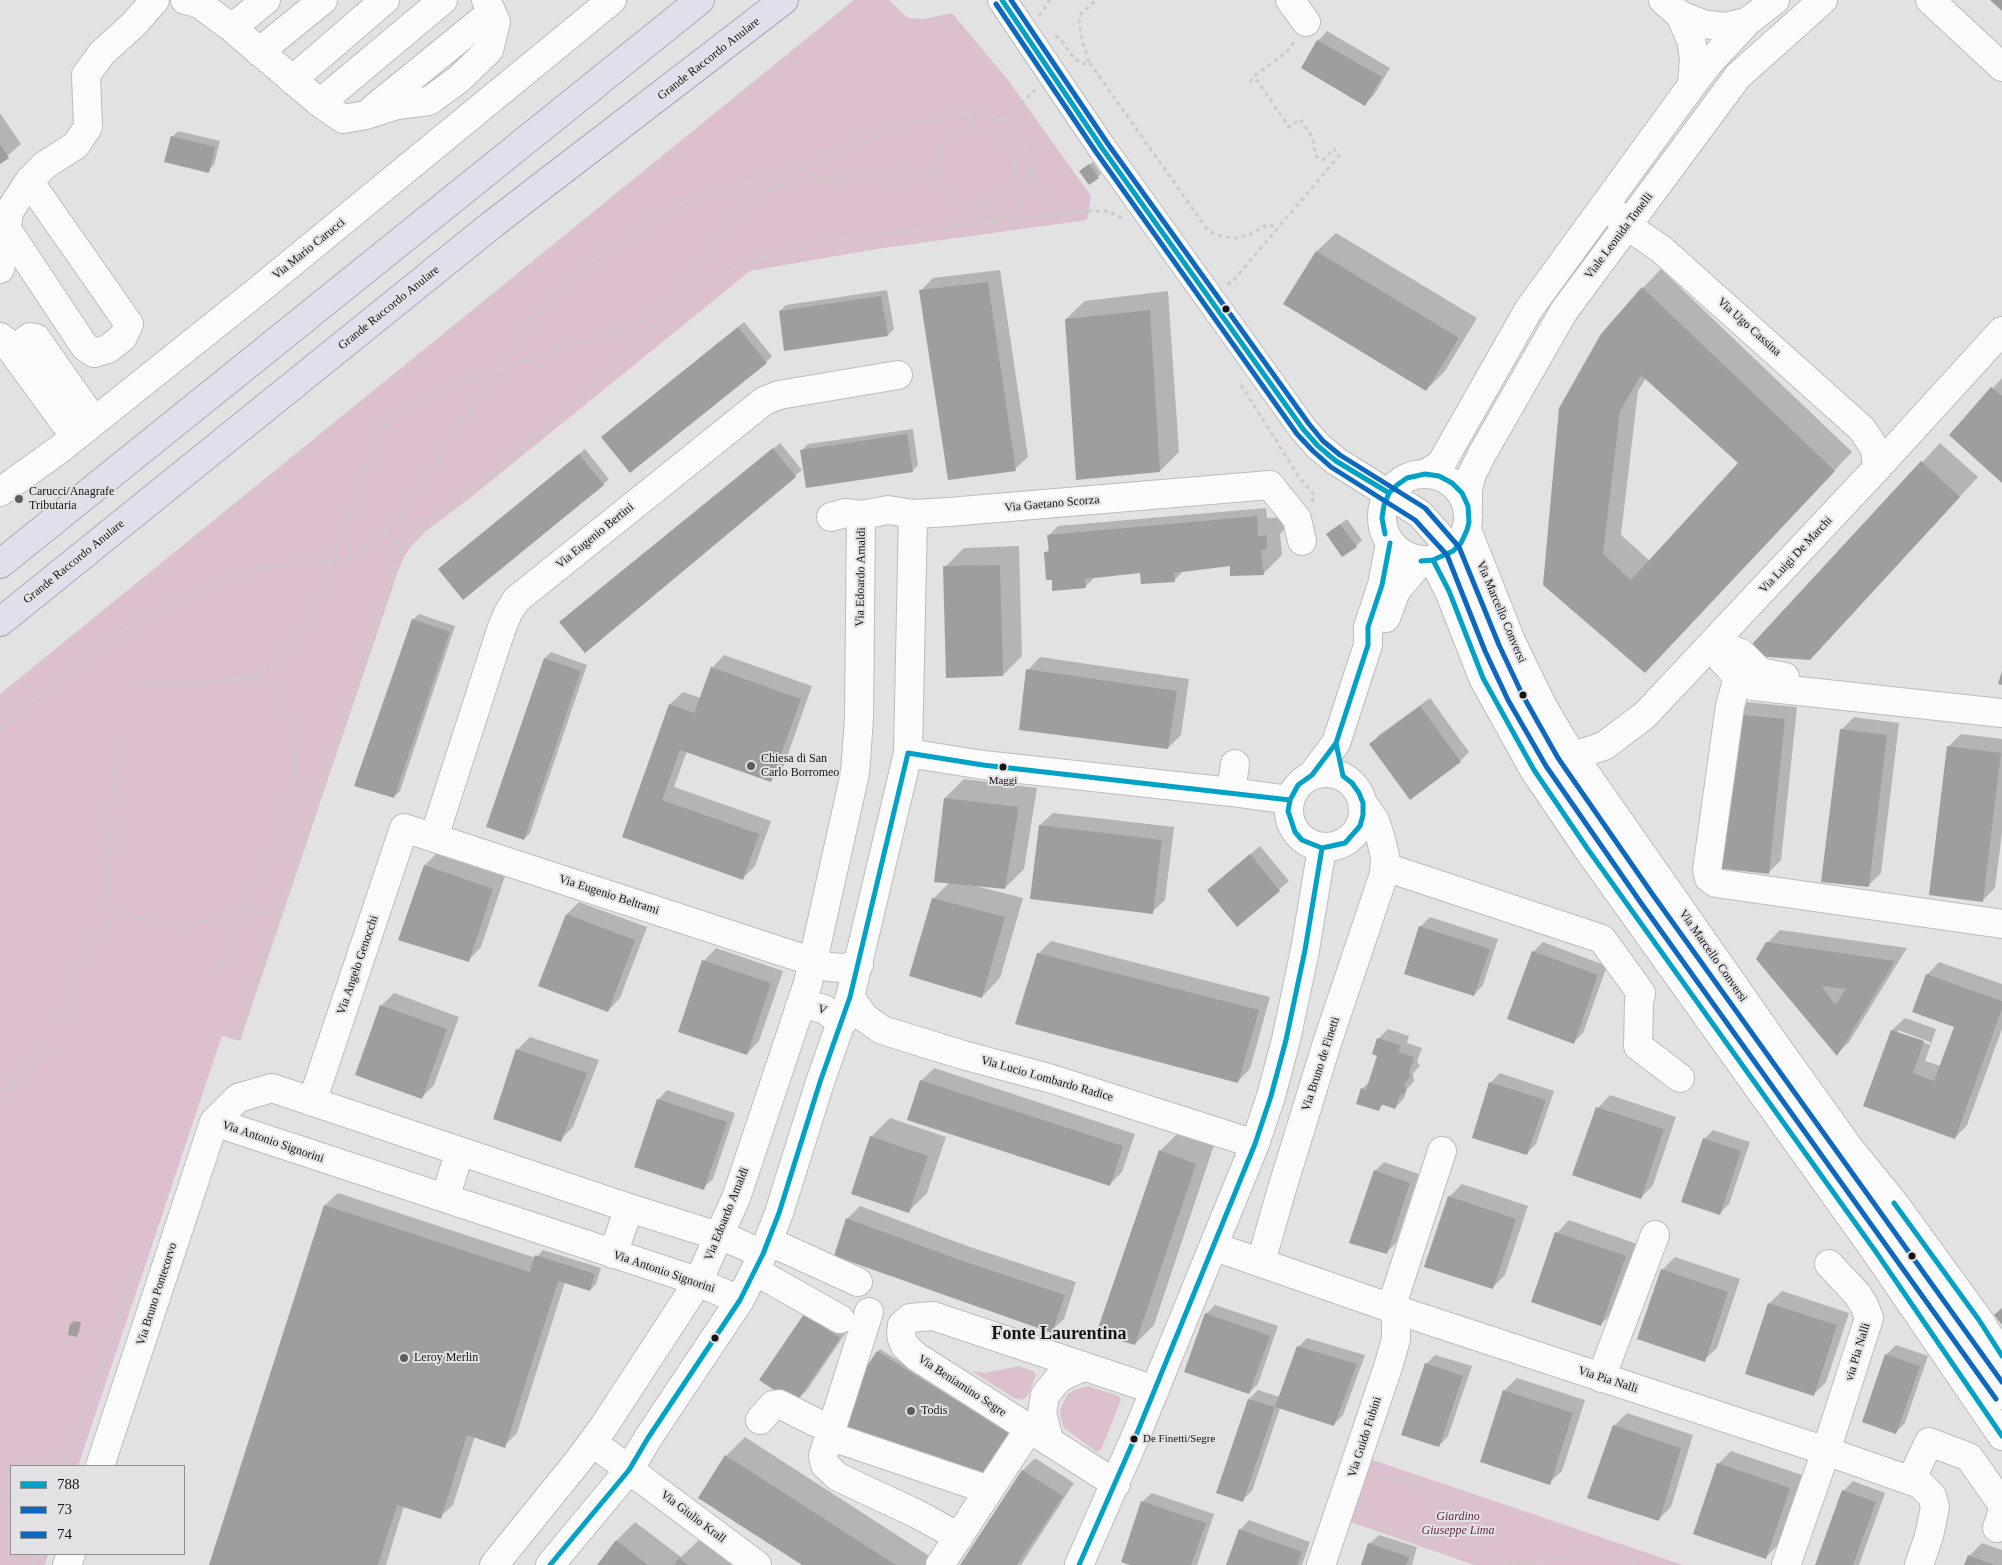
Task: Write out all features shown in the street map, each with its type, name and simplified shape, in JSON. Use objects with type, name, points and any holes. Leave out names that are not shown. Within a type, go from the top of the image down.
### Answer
[{"type":"highway","points":[[0,564],[700,0]]},
{"type":"highway","name":"Grande Raccordo Anulare","points":[[0,622],[494,224],[784,0]]},
{"type":"street","points":[[232,28],[266,0]]},
{"type":"street","points":[[258,52],[323,0]]},
{"type":"street","points":[[292,80],[386,0]]},
{"type":"street","points":[[320,103],[443,0]]},
{"type":"street","name":"Via Mario Carucci","points":[[0,492],[76,436],[263,287],[612,0]]},
{"type":"street","points":[[1002,0],[1102,148],[1303,429],[1318,446],[1336,460],[1420,514],[1448,542]]},
{"type":"street","points":[[1290,0],[1301,29]]},
{"type":"street","points":[[1425,474],[1440,464],[1529,309],[1692,85],[1708,64],[1747,22],[1775,0]]},
{"type":"street","name":"Viale Leonida Tonelli","points":[[1448,542],[1468,490],[1471,476],[1482,454],[1564,311],[1738,76],[1823,0]]},
{"type":"street","points":[[1930,0],[2002,67]]},
{"type":"street","points":[[196,1],[232,28],[258,52],[342,119],[366,115],[397,105],[428,101],[459,79],[489,50],[496,22],[489,6]]},
{"type":"street","points":[[0,269],[7,214],[29,181],[45,166],[76,145],[88,127],[86,75],[143,5]]},
{"type":"street","points":[[1672,8],[1703,24],[1725,27],[1747,22]]},
{"type":"street","points":[[1672,8],[1691,40],[1694,58],[1692,85]]},
{"type":"street","points":[[7,214],[84,347],[94,353],[108,349],[123,337],[129,324],[29,181]]},
{"type":"street","name":"Via Ugo Cassina","points":[[1611,195],[1614,213],[1626,225],[1661,249],[1862,428],[1875,449],[1877,468]]},
{"type":"street","name":"Via Luigi De Marchi","points":[[1572,756],[1604,746],[1645,715],[1877,468],[2002,331]]},
{"type":"street","points":[[30,337],[36,338],[76,436],[4,349],[30,337]]},
{"type":"street","name":"Via Eugenio Bertini","points":[[434,837],[501,630],[516,600],[764,401],[779,394],[898,375]]},
{"type":"street","points":[[1448,542],[1409,558],[1398,552],[1390,543],[1384,531],[1382,518],[1384,505],[1389,493],[1407,478],[1425,474],[1439,476],[1452,483],[1462,493],[1448,542],[1449,591],[1483,678],[1534,770],[1587,848],[1876,1252],[2002,1436]]},
{"type":"street","name":"Via Gaetano Scorza","points":[[913,514],[1270,484],[1299,530]]},
{"type":"street","name":"Via Edoardo Amaldi","points":[[494,1565],[592,1442],[698,1282],[736,1198],[813,962],[857,756],[861,515],[888,510],[913,514]]},
{"type":"street","points":[[831,517],[845,513],[861,515]]},
{"type":"street","points":[[550,1565],[630,1470],[648,1438],[740,1300],[762,1255],[850,997],[908,753],[913,514]]},
{"type":"street","name":"Via Bruno de Finetti","points":[[1369,641],[1383,625],[1396,592],[1448,542]]},
{"type":"street","name":"Via Marcello Conversi","points":[[1448,542],[1520,659],[1542,705],[1572,756],[1779,1050],[1850,1149],[1894,1203],[1979,1320],[2002,1356]]},
{"type":"street","name":"Via Marcello Conversi","points":[[1448,542],[1492,648],[1515,697],[1552,762],[1647,899],[2002,1395]]},
{"type":"street","name":"Via Bruno de Finetti","points":[[1290,800],[1298,785],[1312,775],[1336,743],[1369,641],[1368,627],[1382,585],[1390,543]]},
{"type":"street","points":[[1714,643],[1723,662],[1738,677],[1753,686],[2002,714]]},
{"type":"street","points":[[1714,643],[1742,653],[1760,672],[2002,707]]},
{"type":"street","points":[[1738,677],[1730,706],[1708,860],[1707,870],[1709,878],[1716,883],[2002,924]]},
{"type":"street","name":"Via Bruno de Finetti","points":[[1261,1262],[1327,1043],[1385,867],[1380,836],[1359,792],[1343,776],[1336,743]]},
{"type":"street","points":[[908,753],[983,765],[1290,800],[1288,811],[1290,822],[1295,832],[1302,840],[1322,848],[1334,847],[1354,836],[1360,826],[1363,815],[1363,803]]},
{"type":"street","points":[[1231,792],[1235,764]]},
{"type":"street","points":[[1312,775],[1328,773],[1343,776]]},
{"type":"street","name":"Via Eugenio Beltrami","points":[[404,828],[813,962]]},
{"type":"street","name":"Via Angelo Genocchi","points":[[312,1102],[404,828]]},
{"type":"street","points":[[1081,1563],[1116,1484],[1217,1241],[1255,1144],[1271,1096],[1286,1040],[1305,950],[1322,848]]},
{"type":"street","points":[[1385,867],[1602,939],[1641,993],[1638,1046],[1680,1078]]},
{"type":"street","points":[[813,962],[833,968],[859,964]]},
{"type":"street","name":"Via Lucio Lombardo Radice","points":[[850,997],[865,1018],[882,1030],[963,1055],[1052,1079],[1255,1144]]},
{"type":"street","name":"V","points":[[799,1008],[811,1006],[824,1009],[842,1022]]},
{"type":"street","name":"Via Antonio Signorini","points":[[740,1300],[698,1282],[214,1122],[238,1098],[272,1088],[629,1208],[720,1236],[762,1255]]},
{"type":"street","name":"Via Bruno Pontecorvo","points":[[100,1465],[214,1122]]},
{"type":"street","points":[[445,1198],[460,1151]]},
{"type":"street","points":[[1391,1308],[1442,1151]]},
{"type":"street","points":[[614,1254],[629,1208]]},
{"type":"street","points":[[1601,1378],[1655,1235]]},
{"type":"street","name":"Via Pia Nalli","points":[[1217,1241],[1224,1250],[1391,1308],[1912,1480],[1920,1484],[1932,1496],[1935,1507],[1929,1536],[1919,1565]]},
{"type":"street","points":[[762,1255],[858,1282]]},
{"type":"street","points":[[762,1255],[840,1319]]},
{"type":"street","name":"via Pia Nalli","points":[[1786,1565],[1826,1451],[1869,1318],[1857,1294],[1829,1264]]},
{"type":"street","name":"Via Guido Fubini","points":[[1321,1565],[1396,1339],[1396,1319],[1391,1308]]},
{"type":"street","points":[[869,1312],[838,1436],[823,1456],[825,1465],[838,1477],[917,1514],[959,1537]]},
{"type":"street","name":"Via Beniamino Segre","points":[[1116,1484],[910,1351],[905,1346],[901,1334],[902,1326],[910,1318],[933,1316],[1155,1390]]},
{"type":"street","points":[[940,1565],[989,1490],[1039,1435],[1045,1395],[1059,1378],[1083,1367]]},
{"type":"street","points":[[760,1420],[772,1405],[779,1404],[838,1436],[989,1490]]},
{"type":"street","points":[[592,1442],[630,1470]]},
{"type":"street","points":[[1912,1480],[1929,1442],[1969,1457],[2000,1515]]},
{"type":"street","name":"Via Giulio Krall","points":[[630,1470],[757,1565]]},
{"type":"path","points":[[1096,0],[1080,14],[1079,23],[1089,62],[1207,228],[1213,233],[1224,237],[1237,238],[1249,235],[1268,224],[1278,229]]},
{"type":"path","points":[[1250,82],[1254,76],[1287,52],[1301,29]]},
{"type":"path","points":[[1049,39],[1059,37],[1074,58],[1083,64],[1089,62]]},
{"type":"path","points":[[1222,285],[1232,282],[1339,156],[1334,149],[1323,160],[1318,158],[1315,155],[1313,138],[1300,119],[1289,127],[1254,76]]},
{"type":"path","points":[[1004,120],[1037,88]]},
{"type":"path","points":[[0,727],[123,630],[181,599],[232,576],[279,564],[346,559],[367,548],[402,511],[493,373],[546,303],[569,279],[601,254],[671,208],[702,196],[786,172],[898,126],[980,112],[1004,120],[1018,133],[1025,145],[1030,160],[1026,187],[1016,205],[1002,216],[981,223]]},
{"type":"path","points":[[968,113],[969,128]]},
{"type":"path","points":[[969,128],[982,128],[994,132],[1004,140],[1011,151],[1013,177],[1008,188],[999,198],[988,204],[962,204],[951,198],[942,188],[937,172],[936,164],[939,152],[946,141],[956,132],[969,128]]},
{"type":"path","points":[[1013,160],[1030,160]]},
{"type":"path","points":[[1030,165],[1038,188],[1056,207],[1076,213]]},
{"type":"path","points":[[136,683],[192,684],[252,676],[272,666],[299,636],[317,601],[380,429],[390,418],[414,401],[562,346],[606,335],[636,323],[657,310],[680,288],[735,214],[749,201],[766,190],[803,178],[897,176],[937,172]]},
{"type":"path","points":[[979,205],[981,223]]},
{"type":"path","points":[[237,1038],[402,548],[420,528],[543,432],[664,317],[696,291],[721,275],[745,264],[809,243],[981,223],[1108,211],[1124,220]]},
{"type":"path","points":[[1237,380],[1301,480],[1316,496],[1299,530]]},
{"type":"path","points":[[402,511],[420,528]]},
{"type":"path","points":[[384,531],[402,548]]},
{"type":"path","points":[[220,971],[245,908],[267,861],[283,815],[292,776],[292,752],[287,716],[278,696],[266,679],[252,676]]},
{"type":"path","points":[[115,744],[106,894],[109,904],[122,914],[185,926],[219,918],[236,908],[245,908],[277,918]]},
{"type":"path","points":[[292,776],[323,784]]},
{"type":"path","points":[[283,815],[309,825]]},
{"type":"path","points":[[59,1022],[87,954],[99,932],[109,920],[122,914]]},
{"type":"path","points":[[0,1091],[28,1068],[45,1050]]},
{"type":"path","points":[[66,1465],[136,1266]]},
{"type":"path","points":[[59,1465],[70,1451]]},
{"type":"path","points":[[1370,1476],[1409,1480],[1437,1495],[1450,1507],[1464,1537],[1484,1556],[1500,1564],[1522,1565],[1596,1551],[1615,1555],[1636,1565]]},
{"type":"path","points":[[1357,1509],[1379,1526],[1408,1537],[1423,1538],[1441,1535],[1458,1525]]},
{"type":"green space","points":[[854,0],[889,0],[908,18],[924,19],[952,13],[1008,80],[1091,196],[1087,220],[877,249],[750,271],[470,498],[426,531],[414,543],[404,557],[397,574],[240,1041],[222,1036],[78,1465],[10,1465],[10,1555],[48,1555],[45,1565],[0,1565],[0,694]]},
{"type":"green space","points":[[1019,1366],[1033,1371],[1036,1375],[1028,1395],[1022,1400],[1014,1398],[972,1371],[985,1373]]},
{"type":"green space","points":[[1088,1386],[1119,1396],[1121,1400],[1101,1450],[1097,1452],[1064,1428],[1061,1420],[1060,1410],[1067,1395],[1074,1390]]},
{"type":"green space","name":"Giardino Giuseppe Lima","points":[[1367,1458],[1683,1565],[1474,1565],[1345,1520]]},
{"type":"building","points":[[1990,0],[2002,0],[2002,11]]},
{"type":"building","points":[[1317,40],[1382,77],[1365,106],[1301,68]]},
{"type":"building","points":[[171,136],[215,147],[209,173],[164,162]]},
{"type":"building","points":[[0,144],[9,158],[0,164]]},
{"type":"building","points":[[1089,164],[1099,178],[1089,185],[1079,171]]},
{"type":"building","points":[[1316,251],[1459,338],[1426,391],[1283,304]]},
{"type":"building","points":[[988,282],[1016,471],[948,480],[919,290]]},
{"type":"building","points":[[1642,287],[1835,471],[1645,673],[1543,585],[1559,408],[1601,334]],"holes":[[[1641,375],[1738,463],[1631,580],[1603,554],[1620,411]]]},
{"type":"building","points":[[881,296],[888,336],[784,351],[779,311]]},
{"type":"building","points":[[1150,310],[1160,472],[1076,480],[1065,319]]},
{"type":"building","points":[[738,327],[767,363],[630,473],[601,437]]},
{"type":"building","points":[[1991,387],[2002,396],[2002,483],[1949,435]]},
{"type":"building","points":[[907,434],[913,472],[806,488],[800,450]]},
{"type":"building","points":[[773,448],[796,477],[585,653],[559,622]]},
{"type":"building","points":[[579,454],[604,485],[463,600],[438,569]]},
{"type":"building","points":[[1921,461],[1960,497],[1810,660],[1742,655]]},
{"type":"building","points":[[1257,516],[1258,536],[1267,535],[1267,549],[1261,550],[1264,575],[1230,576],[1230,566],[1174,573],[1175,582],[1141,584],[1140,573],[1085,579],[1086,588],[1052,591],[1052,580],[1046,580],[1044,552],[1049,552],[1047,535]]},
{"type":"building","points":[[1340,524],[1357,547],[1342,557],[1326,534]]},
{"type":"building","points":[[1000,565],[1003,676],[946,678],[943,566]]},
{"type":"building","points":[[412,619],[450,632],[394,798],[354,786]]},
{"type":"building","points":[[544,658],[581,671],[524,840],[486,827]]},
{"type":"building","name":"Chiesa di San Carlo Borromeo","points":[[711,667],[801,699],[771,782],[680,750],[662,800],[759,834],[743,880],[622,837],[669,704],[694,713]]},
{"type":"building","points":[[1026,669],[1177,691],[1168,749],[1019,730]]},
{"type":"building","points":[[2002,671],[2002,685],[1998,684]]},
{"type":"building","points":[[1420,706],[1461,762],[1410,800],[1369,744]]},
{"type":"building","points":[[1732,714],[1785,719],[1769,874],[1716,868]]},
{"type":"building","points":[[1840,729],[1887,735],[1869,887],[1821,882]]},
{"type":"building","points":[[1947,746],[2001,753],[1983,902],[1929,895]]},
{"type":"building","points":[[944,798],[1019,807],[1005,889],[934,882]]},
{"type":"building","points":[[1039,825],[1162,840],[1153,914],[1030,899]]},
{"type":"building","points":[[1250,854],[1280,891],[1237,927],[1207,890]]},
{"type":"building","points":[[424,865],[493,889],[469,962],[398,940]]},
{"type":"building","points":[[932,898],[1005,917],[982,998],[909,976]]},
{"type":"building","points":[[566,914],[635,940],[608,1012],[538,986]]},
{"type":"building","points":[[1419,926],[1490,949],[1474,996],[1404,974]]},
{"type":"building","points":[[1766,942],[1895,961],[1837,1056],[1756,959]],"holes":[[[1822,986],[1846,989],[1835,1005]]]},
{"type":"building","points":[[1532,951],[1598,975],[1574,1044],[1507,1019]]},
{"type":"building","points":[[1037,953],[1259,1010],[1238,1083],[1015,1024]]},
{"type":"building","points":[[702,960],[771,983],[747,1055],[678,1032]]},
{"type":"building","points":[[1926,974],[2002,1001],[2002,1009],[1955,1139],[1863,1106],[1891,1030],[1924,1041],[1913,1073],[1934,1081],[1954,1027],[1912,1012]]},
{"type":"building","points":[[380,1005],[447,1029],[422,1099],[355,1075]]},
{"type":"building","points":[[1377,1038],[1401,1045],[1398,1052],[1414,1057],[1409,1072],[1411,1076],[1404,1084],[1406,1091],[1400,1095],[1395,1109],[1381,1104],[1379,1111],[1356,1104],[1361,1088],[1366,1090],[1377,1056],[1372,1054]]},
{"type":"building","points":[[516,1049],[587,1073],[561,1142],[493,1119]]},
{"type":"building","points":[[920,1080],[1123,1146],[1110,1186],[907,1120]]},
{"type":"building","points":[[1489,1082],[1546,1100],[1527,1155],[1472,1138]]},
{"type":"building","points":[[657,1099],[727,1122],[704,1190],[634,1167]]},
{"type":"building","points":[[1596,1107],[1664,1129],[1641,1199],[1572,1175]]},
{"type":"building","points":[[870,1136],[928,1156],[909,1213],[851,1194]]},
{"type":"building","points":[[1703,1138],[1741,1151],[1720,1215],[1681,1202]]},
{"type":"building","points":[[1159,1150],[1196,1164],[1135,1345],[1096,1334]]},
{"type":"building","points":[[1374,1170],[1410,1183],[1387,1254],[1349,1243]]},
{"type":"building","points":[[1448,1196],[1516,1219],[1493,1289],[1424,1267]]},
{"type":"building","name":"Leroy Merlin","points":[[324,1205],[530,1272],[535,1255],[595,1274],[590,1291],[558,1281],[505,1448],[467,1435],[441,1519],[397,1505],[378,1565],[209,1565]]},
{"type":"building","points":[[846,1218],[957,1259],[1065,1295],[1052,1333],[834,1256]]},
{"type":"building","points":[[1555,1232],[1626,1256],[1601,1326],[1531,1302]]},
{"type":"building","points":[[1661,1269],[1728,1292],[1705,1362],[1637,1339]]},
{"type":"building","points":[[1768,1303],[1837,1325],[1814,1396],[1745,1374]]},
{"type":"building","points":[[2002,1308],[2002,1325],[1994,1315]]},
{"type":"building","points":[[1205,1313],[1270,1336],[1249,1394],[1184,1372]]},
{"type":"building","points":[[804,1314],[840,1338],[795,1404],[759,1380]]},
{"type":"building","points":[[70,1324],[79,1325],[77,1337],[68,1335]]},
{"type":"building","points":[[1297,1346],[1357,1364],[1334,1426],[1275,1407]]},
{"type":"building","name":"Todis","points":[[877,1351],[1010,1434],[984,1476],[845,1427],[851,1390]]},
{"type":"building","points":[[1885,1354],[1920,1366],[1896,1434],[1862,1422]]},
{"type":"building","points":[[1425,1363],[1463,1376],[1439,1447],[1401,1435]]},
{"type":"building","points":[[1503,1390],[1573,1413],[1550,1485],[1480,1462]]},
{"type":"building","points":[[1248,1399],[1275,1407],[1243,1502],[1216,1493]]},
{"type":"building","points":[[1613,1425],[1681,1448],[1659,1521],[1587,1498]]},
{"type":"building","points":[[725,1455],[896,1565],[802,1565],[698,1498]]},
{"type":"building","points":[[1717,1463],[1790,1488],[1766,1559],[1693,1534]]},
{"type":"building","points":[[1022,1470],[1063,1496],[1017,1565],[960,1565]]},
{"type":"building","points":[[1842,1490],[1876,1502],[1853,1565],[1815,1565]]},
{"type":"building","points":[[1141,1501],[1206,1523],[1191,1565],[1130,1565],[1121,1562]]},
{"type":"building","points":[[1239,1529],[1302,1552],[1297,1565],[1226,1565]]},
{"type":"building","points":[[616,1540],[648,1565],[597,1565]]},
{"type":"building","points":[[1368,1543],[1409,1557],[1406,1565],[1361,1565]]},
{"type":"building","points":[[1968,1555],[1995,1565],[1964,1565]]},
{"type":"building","points":[[679,1558],[689,1565],[674,1565]]},
{"type":"transit line","name":"788","points":[[1002,0],[1102,148],[1303,429],[1318,446],[1336,461],[1389,493]]},
{"type":"transit line","name":"74","points":[[1011,0],[1108,144],[1309,424],[1323,441],[1340,455],[1425,508],[1459,547],[1499,645],[1522,694],[1558,758],[1653,895],[2002,1382]]},
{"type":"transit line","name":"73","points":[[996,4],[1096,152],[1297,434],[1331,467],[1415,520],[1447,555],[1485,651],[1508,700],[1546,766],[1641,903],[1996,1399]]},
{"type":"transit line","name":"788","points":[[1385,534],[1382,518],[1384,505],[1389,493],[1397,485],[1407,478],[1425,474],[1439,476],[1452,483],[1462,493],[1468,506],[1469,522],[1467,530],[1461,543],[1453,551],[1433,560],[1421,561]]},
{"type":"transit line","name":"788","points":[[1336,743],[1368,645],[1368,627],[1382,585],[1390,543]]},
{"type":"transit line","name":"788","points":[[1433,560],[1449,591],[1483,678],[1534,770],[1587,848],[1876,1252],[2002,1436]]},
{"type":"transit line","name":"788","points":[[1336,743],[1343,776],[1352,783],[1359,793],[1363,803],[1363,815],[1360,826],[1345,843],[1322,848],[1302,840],[1295,832],[1288,811],[1290,800],[1298,785],[1312,775],[1336,743]]},
{"type":"transit line","name":"788","points":[[908,753],[983,765],[1290,800]]},
{"type":"transit line","name":"788","points":[[550,1565],[629,1470],[648,1438],[740,1300],[763,1254],[779,1213],[820,1082],[850,997],[908,753]]},
{"type":"transit line","name":"788","points":[[1079,1565],[1137,1433],[1255,1144],[1271,1096],[1286,1040],[1305,950],[1322,848]]},
{"type":"transit line","name":"788","points":[[1894,1203],[1979,1320],[2002,1356]]},
{"type":"place","name":"Carucci/Anagrafe Tributaria","points":[[19,499]]},
{"type":"place","name":"Chiesa di San Carlo Borromeo","points":[[751,766]]},
{"type":"place","name":"Maggi","points":[[1003,767]]},
{"type":"place","name":"Leroy Merlin","points":[[404,1358]]},
{"type":"place","name":"Todis","points":[[911,1411]]},
{"type":"place","name":"De Finetti/Segre","points":[[1134,1439]]},
{"type":"district","name":"Fonte Laurentina","points":[[1059,1334]]}]
